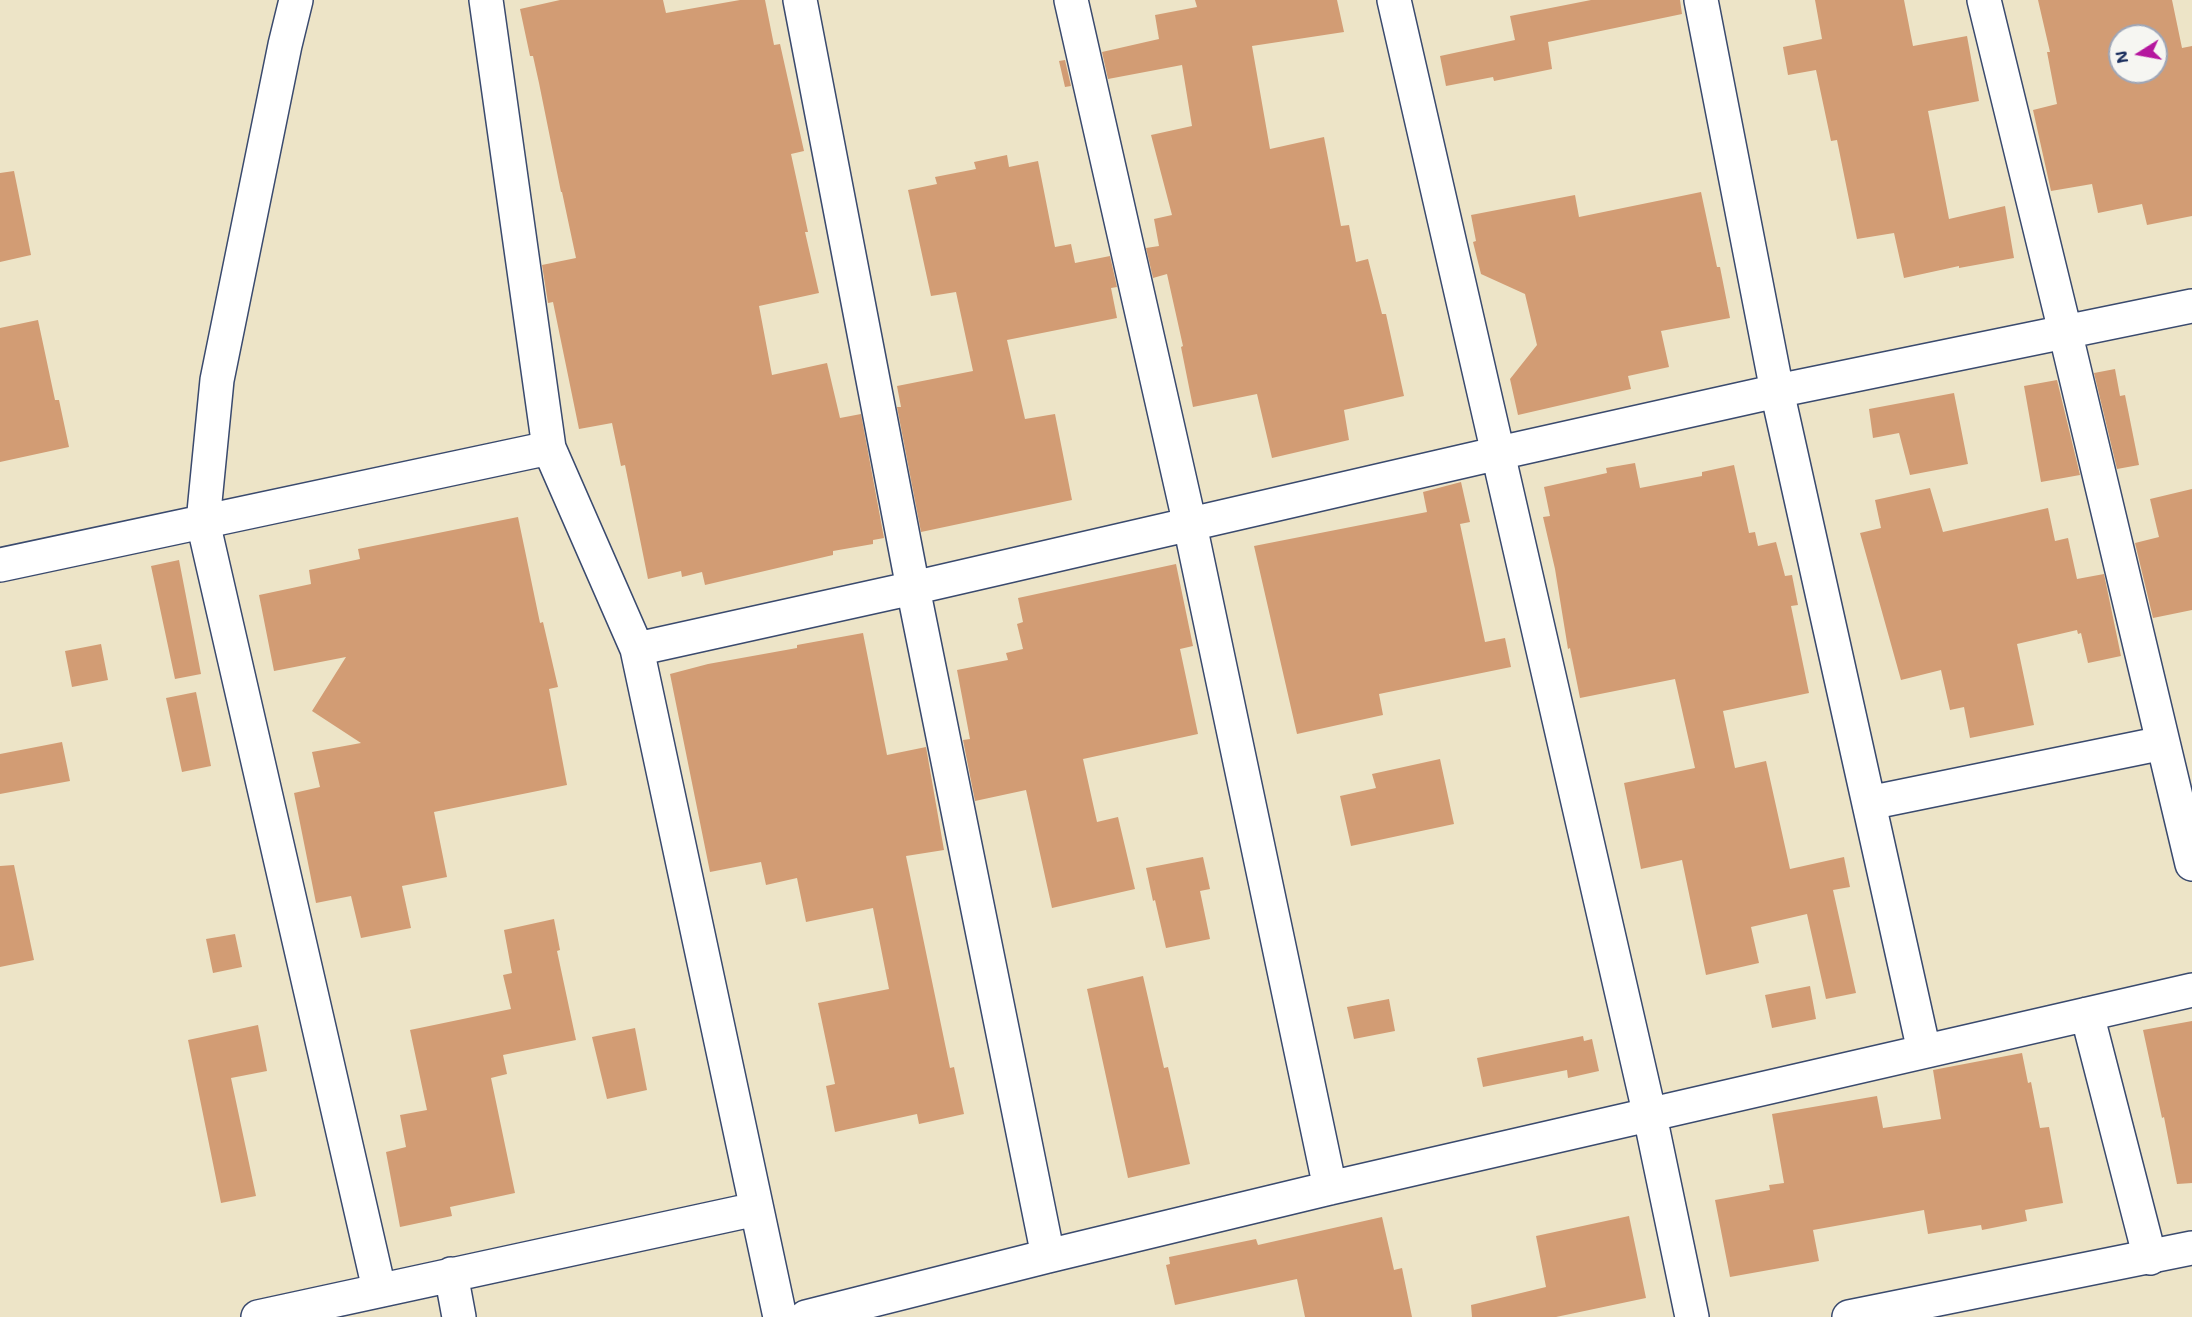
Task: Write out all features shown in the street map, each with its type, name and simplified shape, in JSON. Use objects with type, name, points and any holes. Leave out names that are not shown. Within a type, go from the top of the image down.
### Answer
[{"type":"street","points":[[296,0],[217,380],[203,522],[380,1289]]},
{"type":"street","points":[[486,0],[549,447],[637,649],[780,1317]]},
{"type":"street","points":[[800,0],[913,588],[1048,1256]]},
{"type":"street","points":[[1071,0],[1190,525],[1330,1188]]},
{"type":"street","points":[[1394,0],[1650,1116],[1692,1317]]},
{"type":"street","points":[[1701,0],[1777,391],[1924,1051]]},
{"type":"street","points":[[1984,0],[2192,864]]},
{"type":"street","points":[[637,649],[1777,391],[2192,306]]},
{"type":"street","points":[[0,565],[549,447]]},
{"type":"street","points":[[1869,804],[2163,743]]},
{"type":"street","points":[[806,1317],[1330,1188],[2192,990]]},
{"type":"street","points":[[2087,1014],[2150,1258]]},
{"type":"street","points":[[258,1317],[756,1209]]},
{"type":"street","points":[[1849,1317],[2192,1248]]},
{"type":"street","points":[[451,1274],[459,1317]]},
{"type":"building","points":[[560,0],[663,0],[666,13],[740,0],[765,0],[774,45],[780,44],[804,151],[791,154],[819,293],[759,306],[772,375],[827,363],[840,418],[861,414],[884,538],[873,540],[873,544],[833,551],[833,555],[705,585],[702,572],[682,577],[681,571],[648,579],[625,465],[621,466],[612,423],[579,429],[553,302],[548,303],[542,265],[576,258],[533,56],[530,56],[520,9]]},
{"type":"building","points":[[1195,0],[1337,0],[1344,32],[1252,46],[1270,149],[1324,137],[1341,226],[1349,225],[1356,262],[1368,259],[1382,314],[1386,314],[1404,396],[1344,410],[1349,440],[1272,458],[1257,394],[1193,407],[1181,347],[1183,346],[1167,274],[1153,278],[1146,248],[1159,246],[1154,219],[1172,215],[1151,135],[1192,126],[1182,65],[1108,79],[1102,52],[1159,39],[1155,15],[1197,7]]},
{"type":"building","points":[[1591,0],[1680,0],[1682,14],[1548,42],[1552,69],[1494,81],[1493,77],[1446,86],[1440,56],[1515,40],[1510,16]]},
{"type":"building","points":[[1815,0],[1904,0],[1913,46],[1967,36],[1979,101],[1928,111],[1949,219],[2005,206],[2014,258],[1959,268],[1959,266],[1904,278],[1894,233],[1857,239],[1837,140],[1831,141],[1816,70],[1788,75],[1783,47],[1822,39]]},
{"type":"building","points":[[2038,0],[2172,0],[2182,48],[2192,46],[2192,216],[2147,225],[2142,204],[2098,213],[2092,184],[2051,191],[2033,110],[2057,104],[2047,52],[2050,52]]},
{"type":"building","points":[[1065,60],[1071,86],[1065,87],[1059,61]]},
{"type":"building","points":[[1007,155],[1009,167],[1038,161],[1055,247],[1071,244],[1075,263],[1110,256],[1117,287],[1111,288],[1117,318],[1007,340],[1025,419],[1055,414],[1072,500],[921,532],[897,407],[901,407],[897,386],[973,371],[956,292],[931,296],[908,190],[937,184],[935,177],[976,169],[974,162]]},
{"type":"building","points":[[14,171],[31,255],[0,262],[0,173]]},
{"type":"building","points":[[1701,192],[1730,318],[1661,331],[1669,367],[1628,376],[1631,389],[1518,415],[1510,379],[1537,345],[1525,294],[1481,274],[1473,242],[1476,241],[1471,215],[1575,195],[1579,217]]},
{"type":"building","points":[[38,320],[55,400],[59,400],[69,447],[0,462],[0,328]]},
{"type":"building","points":[[2115,369],[2120,396],[2125,395],[2139,465],[2117,469],[2094,373]]},
{"type":"building","points":[[2057,380],[2080,475],[2041,482],[2024,386]]},
{"type":"building","points":[[1954,393],[1968,464],[1910,475],[1899,433],[1873,438],[1869,409]]},
{"type":"building","points":[[1635,463],[1640,488],[1702,476],[1702,472],[1734,465],[1749,533],[1755,532],[1758,546],[1776,542],[1785,576],[1792,575],[1798,605],[1791,606],[1809,693],[1723,711],[1735,768],[1766,761],[1790,869],[1844,857],[1850,887],[1833,890],[1856,993],[1826,999],[1807,914],[1751,927],[1759,963],[1706,975],[1682,860],[1641,869],[1624,783],[1695,768],[1675,679],[1580,698],[1570,648],[1568,649],[1555,569],[1543,517],[1550,516],[1544,487],[1607,473],[1606,468]]},
{"type":"building","points":[[1461,482],[1470,522],[1460,524],[1485,642],[1505,638],[1511,667],[1379,694],[1383,715],[1297,734],[1254,546],[1427,512],[1423,492]]},
{"type":"building","points":[[1930,488],[1943,532],[2048,508],[2055,541],[2068,538],[2077,579],[2104,574],[2121,656],[2088,663],[2081,633],[2078,634],[2077,630],[2017,644],[2034,725],[1970,738],[1964,707],[1950,710],[1941,670],[1901,680],[1860,533],[1881,528],[1875,500]]},
{"type":"building","points":[[2192,489],[2192,610],[2153,618],[2135,543],[2159,537],[2150,499]]},
{"type":"building","points":[[518,517],[540,623],[543,622],[558,687],[549,689],[567,785],[434,812],[447,877],[402,886],[411,928],[361,938],[351,896],[316,903],[294,793],[320,787],[312,752],[361,743],[312,711],[346,657],[274,671],[259,595],[311,584],[309,570],[360,559],[358,549]]},
{"type":"building","points":[[179,560],[201,674],[175,679],[151,566]]},
{"type":"building","points":[[1176,564],[1193,646],[1180,649],[1198,734],[1083,759],[1097,822],[1118,817],[1135,889],[1052,908],[1026,790],[975,801],[963,740],[970,739],[957,670],[1008,660],[1006,653],[1023,649],[1017,624],[1023,622],[1018,598]]},
{"type":"building","points":[[863,633],[887,755],[926,747],[944,850],[906,856],[950,1068],[954,1067],[964,1114],[919,1124],[917,1114],[835,1132],[826,1086],[835,1084],[818,1003],[889,989],[873,908],[806,922],[797,878],[766,885],[761,862],[710,872],[670,674],[708,664],[797,648],[797,645]]},
{"type":"building","points":[[101,644],[108,680],[72,687],[65,651]]},
{"type":"building","points":[[196,692],[211,766],[182,772],[166,698]]},
{"type":"building","points":[[62,742],[70,781],[0,794],[0,754]]},
{"type":"building","points":[[1440,759],[1454,824],[1351,846],[1340,796],[1376,788],[1372,774]]},
{"type":"building","points":[[1203,857],[1210,889],[1200,891],[1210,939],[1166,948],[1146,868]]},
{"type":"building","points":[[14,865],[34,960],[0,967],[0,866]]},
{"type":"building","points":[[554,919],[560,950],[557,951],[576,1040],[503,1055],[507,1074],[491,1078],[515,1193],[450,1207],[452,1216],[400,1227],[386,1152],[406,1147],[400,1115],[427,1110],[410,1030],[511,1009],[503,975],[512,973],[504,930]]},
{"type":"building","points":[[235,934],[242,967],[213,973],[206,939]]},
{"type":"building","points":[[1143,976],[1164,1068],[1168,1067],[1190,1164],[1128,1178],[1087,989]]},
{"type":"building","points":[[1810,986],[1816,1019],[1772,1028],[1765,995]]},
{"type":"building","points":[[1389,999],[1395,1031],[1354,1039],[1347,1007]]},
{"type":"building","points":[[2192,1021],[2192,1183],[2177,1184],[2143,1030]]},
{"type":"building","points":[[258,1025],[267,1071],[231,1078],[256,1196],[221,1203],[188,1040]]},
{"type":"building","points":[[635,1028],[647,1090],[607,1099],[592,1037]]},
{"type":"building","points":[[1583,1036],[1584,1041],[1592,1039],[1599,1071],[1568,1078],[1567,1070],[1483,1087],[1477,1058]]},
{"type":"building","points":[[2022,1053],[2028,1083],[2031,1082],[2040,1128],[2049,1127],[2063,1203],[2025,1210],[2027,1221],[1982,1230],[1981,1225],[1928,1234],[1924,1210],[1813,1230],[1819,1261],[1730,1277],[1715,1200],[1770,1190],[1769,1185],[1784,1183],[1772,1114],[1877,1096],[1883,1128],[1941,1119],[1933,1070]]},
{"type":"building","points":[[1629,1216],[1646,1298],[1556,1317],[1472,1317],[1471,1305],[1546,1287],[1536,1236]]},
{"type":"building","points":[[1382,1217],[1394,1270],[1402,1268],[1412,1317],[1305,1317],[1297,1279],[1175,1305],[1166,1265],[1170,1264],[1169,1257],[1256,1239],[1258,1245]]}]
